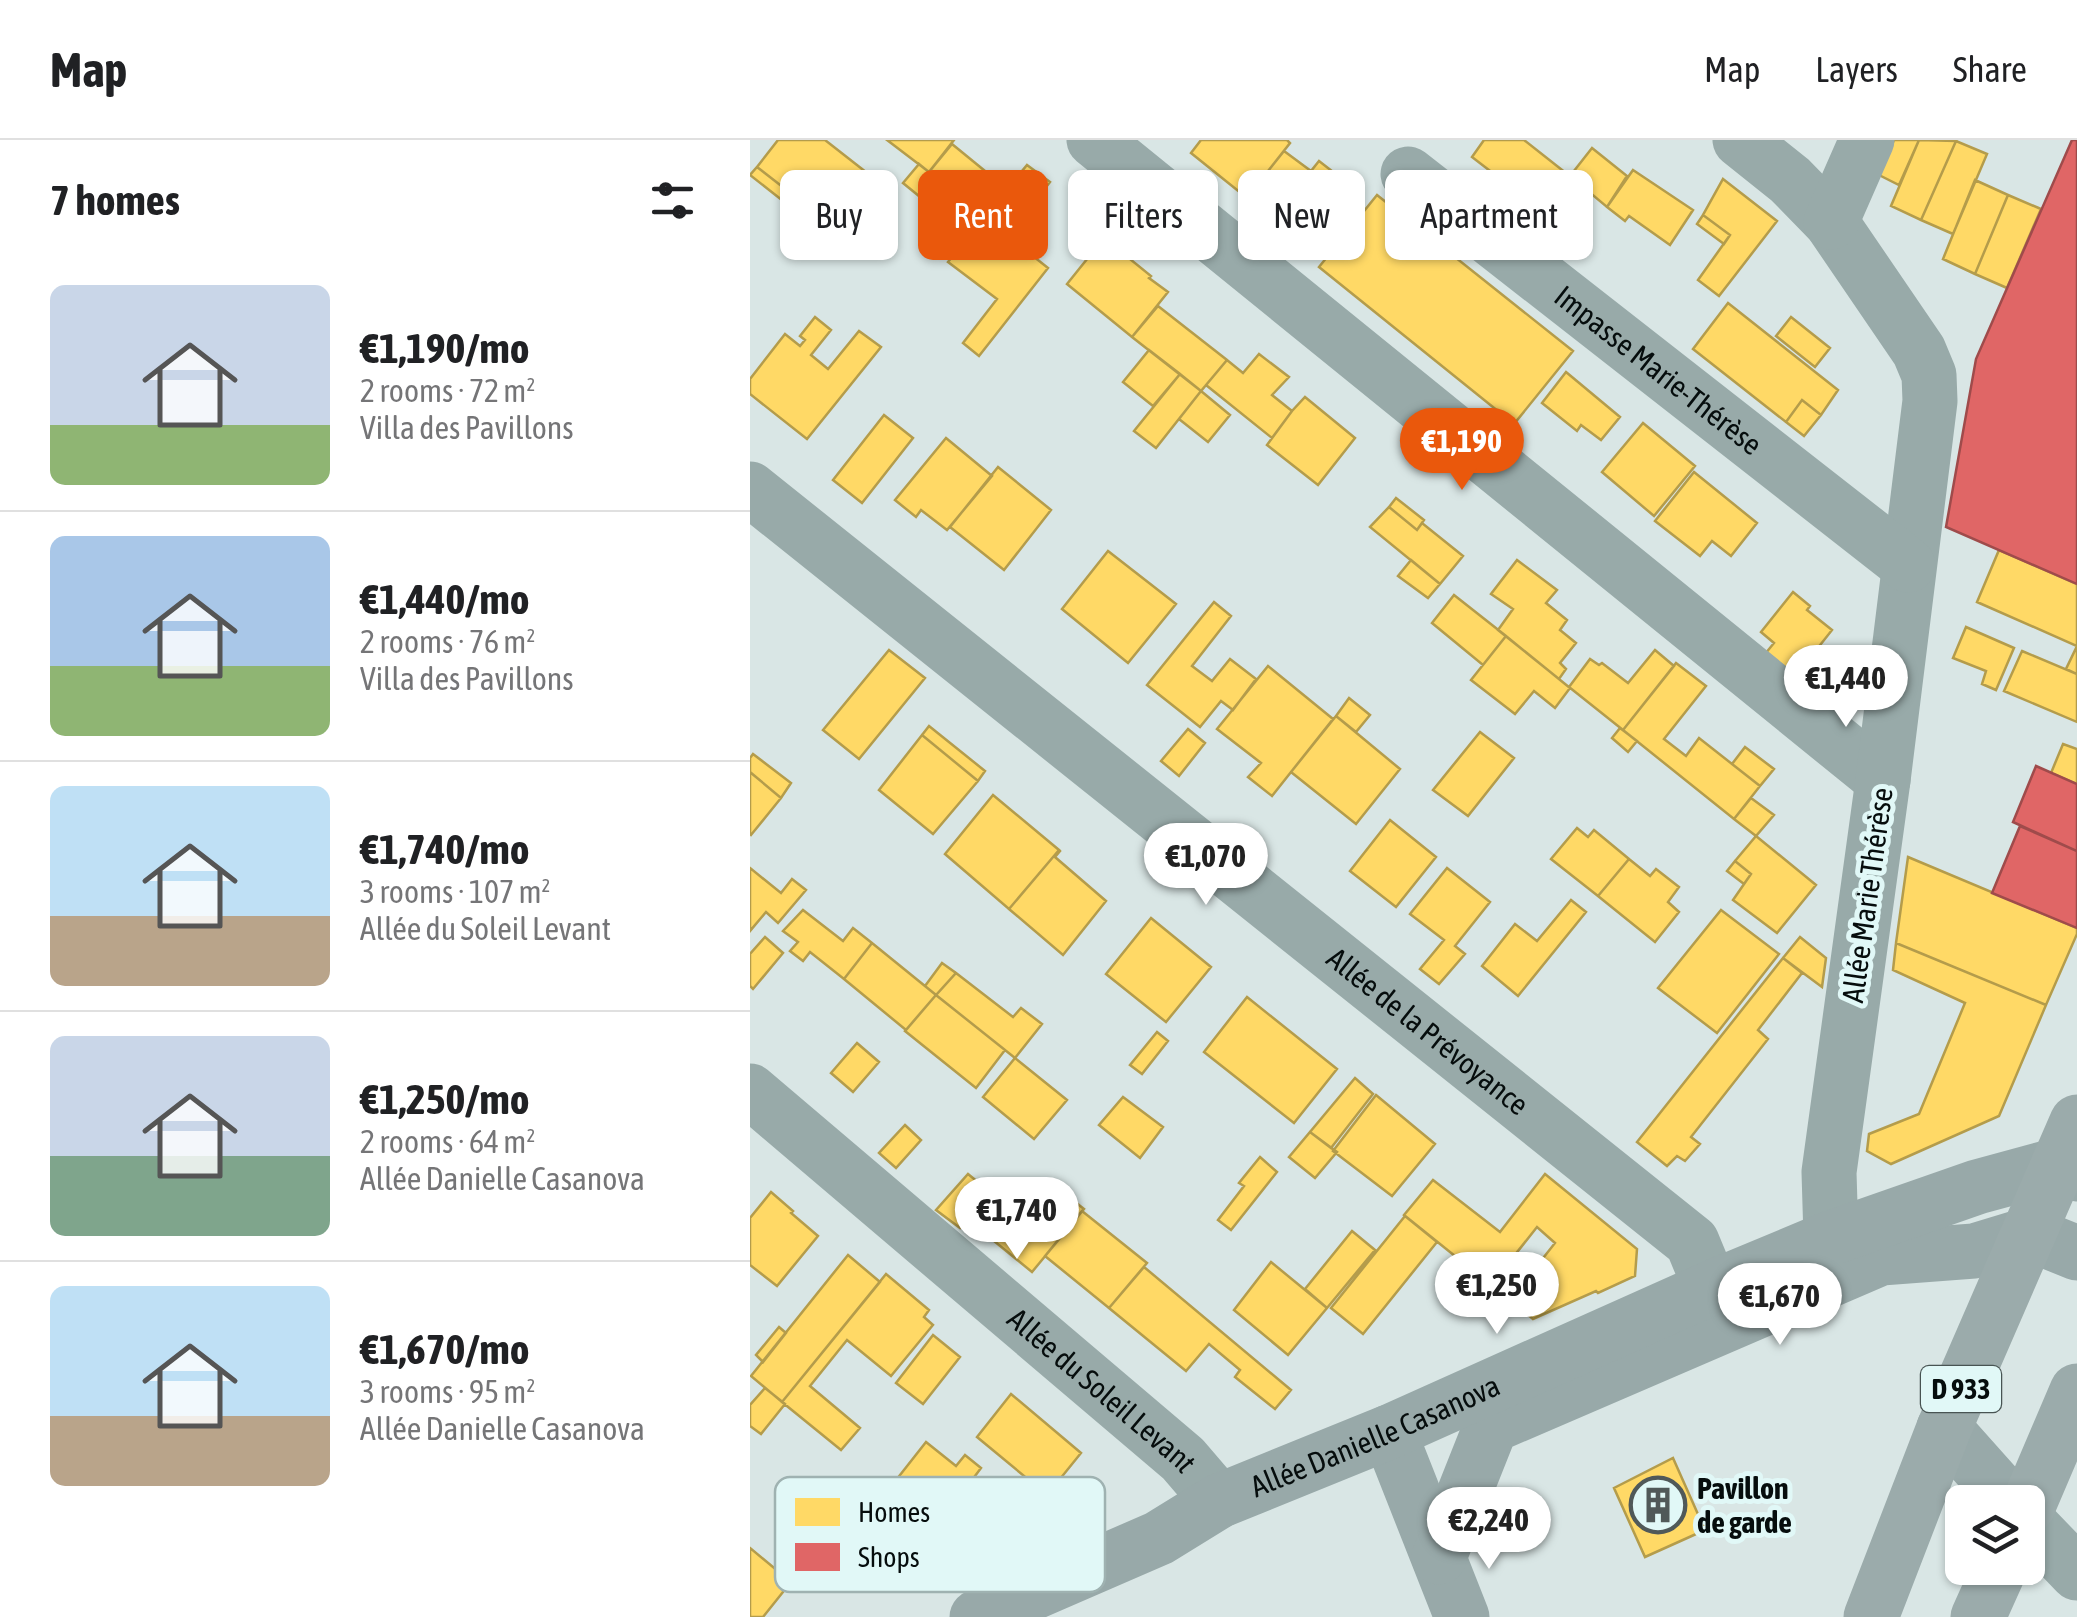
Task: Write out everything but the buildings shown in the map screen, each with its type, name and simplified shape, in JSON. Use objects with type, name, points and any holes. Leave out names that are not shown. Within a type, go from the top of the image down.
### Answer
[{"type":"main road","name":"Allée Danielle Casanova","points":[[1438,1557],[1492,1426],[1978,1187],[2071,1154]]},
{"type":"main road","name":"D 933","points":[[1871,1617],[1944,1428],[2053,1243],[2071,1154]]},
{"type":"main road","name":"Allée Danielle Casanova","points":[[1105,1561],[1159,1538],[1219,1501],[1388,1432],[1712,1288],[1827,1260],[1974,1252],[2053,1243]]},
{"type":"main road","points":[[2037,1485],[2077,1391]]},
{"type":"main road","points":[[1944,1428],[1995,1485]]},
{"type":"main road","points":[[1388,1432],[1462,1617]]},
{"type":"main road","points":[[1978,1617],[1992,1585]]},
{"type":"main road","name":"Allée Danielle Casanova","points":[[977,1617],[1035,1592]]},
{"type":"street","points":[[1094,140],[1883,780]]},
{"type":"street","name":"Allée Marie Thérèse","points":[[1740,140],[1790,180],[1831,222],[1919,351],[1929,374],[1930,401],[1883,780],[1829,1172],[1827,1260]]},
{"type":"street","points":[[1831,222],[1867,140]]},
{"type":"street","name":"Impasse Marie-Thérèse","points":[[1518,260],[1908,565]]},
{"type":"street","name":"Allée de la Prévoyance","points":[[750,489],[1692,1242],[1712,1288]]},
{"type":"street","name":"Allée du Soleil Levant","points":[[750,1091],[1183,1458],[1219,1501]]},
{"type":"street","points":[[2045,1539],[2077,1572]]},
{"type":"place","name":"Pavillon de garde","points":[[1658,1505]]}]
